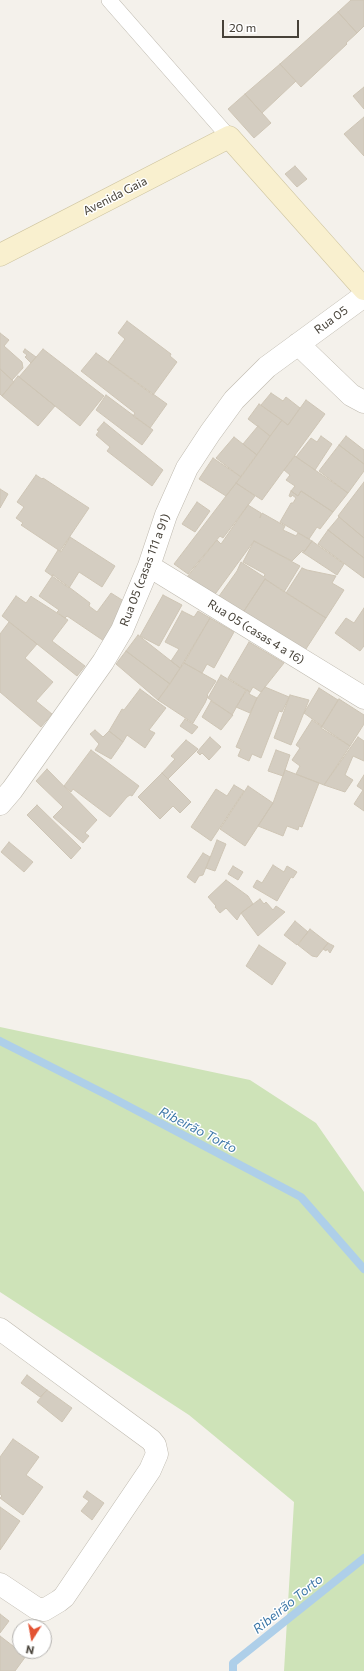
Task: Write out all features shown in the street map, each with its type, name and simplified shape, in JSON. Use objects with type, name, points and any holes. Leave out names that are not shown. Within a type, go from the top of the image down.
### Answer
[{"type":"street","name":"Avenida Gaia","points":[[0,255],[229,137]]},
{"type":"street","points":[[229,137],[364,290]]},
{"type":"street","name":"Rua 05","points":[[298,344],[364,296]]},
{"type":"street","points":[[298,344],[346,390],[364,402]]},
{"type":"street","name":"Rua 05 (casas 111 a 91)","points":[[0,804],[12,790],[103,662],[122,630],[148,566],[166,515],[187,468],[234,400],[267,367],[298,344]]},
{"type":"street","name":"Rua 05 (casas 4 a 16)","points":[[148,566],[364,698]]},
{"type":"street","points":[[0,1329],[151,1440],[157,1454],[150,1470],[64,1597],[44,1610],[36,1608],[0,1584]]},
{"type":"lane","points":[[109,0],[229,137]]},
{"type":"green space","points":[[0,1027],[250,1080],[316,1123],[364,1192],[364,1671],[284,1671],[294,1502],[189,1415],[0,1292]]},
{"type":"building","points":[[351,0],[364,0],[364,26],[357,33],[338,12]]},
{"type":"building","points":[[338,12],[357,33],[301,87],[280,64]]},
{"type":"building","points":[[280,64],[296,81],[262,113],[245,94]]},
{"type":"building","points":[[364,87],[364,109],[353,96]]},
{"type":"building","points":[[245,94],[271,123],[254,138],[228,109]]},
{"type":"building","points":[[364,117],[364,156],[344,134]]},
{"type":"building","points":[[295,166],[307,179],[297,187],[285,174]]},
{"type":"building","points":[[127,321],[171,354],[170,356],[177,362],[153,395],[108,362],[125,339],[118,333]]},
{"type":"building","points":[[0,333],[9,340],[4,346],[22,362],[23,368],[12,380],[0,369]]},
{"type":"building","points":[[25,349],[36,357],[31,363],[25,357],[27,355],[23,352]]},
{"type":"building","points":[[43,349],[104,396],[80,426],[19,377]]},
{"type":"building","points":[[96,353],[167,404],[150,428],[133,416],[135,413],[81,371]]},
{"type":"building","points":[[0,369],[14,382],[2,396],[0,394]]},
{"type":"building","points":[[18,376],[55,406],[38,426],[2,396]]},
{"type":"building","points":[[271,393],[283,401],[286,397],[300,408],[288,425],[261,405]]},
{"type":"building","points":[[106,395],[153,430],[142,445],[96,410]]},
{"type":"building","points":[[306,400],[325,414],[262,500],[236,483],[282,420],[288,425]]},
{"type":"building","points":[[259,404],[282,420],[270,436],[248,419]]},
{"type":"building","points":[[104,422],[163,470],[152,486],[107,451],[110,447],[96,435],[99,431],[97,430]]},
{"type":"building","points":[[258,426],[270,436],[257,455],[243,444]]},
{"type":"building","points":[[321,436],[332,444],[315,470],[296,457],[311,438],[317,442]]},
{"type":"building","points":[[346,436],[364,450],[364,464],[339,445]]},
{"type":"building","points":[[234,437],[257,455],[241,477],[216,458]]},
{"type":"building","points":[[339,445],[364,464],[364,471],[348,493],[319,471]]},
{"type":"building","points":[[295,456],[348,493],[333,512],[301,491],[298,496],[291,491],[295,486],[286,480],[290,475],[284,470]]},
{"type":"building","points":[[213,458],[241,477],[226,496],[199,479]]},
{"type":"building","points":[[36,475],[89,508],[60,551],[21,525],[23,523],[16,518],[24,507],[17,502]]},
{"type":"building","points":[[364,482],[364,538],[338,516]]},
{"type":"building","points":[[236,483],[255,496],[223,538],[220,536],[188,574],[174,564]]},
{"type":"building","points":[[0,489],[8,494],[0,508]]},
{"type":"building","points":[[291,491],[298,496],[301,491],[333,512],[320,529],[317,527],[309,539],[280,522],[291,503],[293,503],[296,498],[292,495],[291,497],[289,496]]},
{"type":"building","points":[[197,502],[210,511],[195,532],[182,524]]},
{"type":"building","points":[[248,505],[261,513],[260,518],[262,513],[285,526],[283,530],[296,536],[298,533],[312,541],[304,552],[303,550],[292,561],[254,541],[213,597],[187,577],[217,540],[221,544]]},
{"type":"building","points":[[339,517],[364,538],[364,558],[328,530]]},
{"type":"building","points":[[328,530],[364,558],[364,578],[318,544]]},
{"type":"building","points":[[70,537],[115,566],[102,587],[79,572],[69,588],[45,571],[58,550],[61,552]]},
{"type":"building","points":[[254,541],[300,566],[284,592],[265,579],[242,614],[217,599],[237,571],[241,562],[264,577],[265,574],[243,562]]},
{"type":"building","points":[[312,541],[344,564],[337,575],[302,552],[304,552]]},
{"type":"building","points":[[302,568],[336,576],[332,583],[344,590],[326,618],[286,593]]},
{"type":"building","points":[[53,575],[90,603],[89,606],[97,612],[111,593],[130,605],[104,641],[67,616],[65,618],[57,612],[59,610],[39,596]]},
{"type":"building","points":[[265,579],[326,618],[304,652],[242,614]]},
{"type":"building","points":[[163,595],[182,605],[159,646],[140,636]]},
{"type":"building","points":[[16,596],[26,603],[31,596],[68,620],[52,641],[85,666],[77,676],[2,616]]},
{"type":"building","points":[[364,608],[364,646],[360,651],[335,633],[346,618],[354,623]]},
{"type":"building","points":[[182,611],[194,617],[198,611],[210,618],[180,668],[171,661],[179,649],[165,642]]},
{"type":"building","points":[[210,618],[234,632],[214,668],[207,664],[202,673],[184,663]]},
{"type":"building","points":[[9,622],[37,644],[25,658],[53,682],[36,701],[52,714],[41,727],[0,692],[0,634]]},
{"type":"building","points":[[138,635],[180,668],[170,684],[126,651]]},
{"type":"building","points":[[249,642],[284,663],[261,692],[253,687],[250,692],[228,678]]},
{"type":"building","points":[[126,651],[170,684],[158,700],[116,664]]},
{"type":"building","points":[[184,663],[216,681],[193,723],[158,700]]},
{"type":"building","points":[[221,675],[246,690],[232,715],[208,698]]},
{"type":"building","points":[[265,687],[289,697],[282,712],[279,711],[261,758],[252,754],[249,761],[238,756],[241,749],[236,747],[257,698]]},
{"type":"building","points":[[319,688],[338,700],[322,726],[304,713]]},
{"type":"building","points":[[140,689],[166,708],[149,730],[155,733],[145,748],[127,735],[123,742],[109,731],[122,709],[124,710]]},
{"type":"building","points":[[247,690],[250,692],[249,694],[257,698],[250,713],[236,707]]},
{"type":"building","points":[[290,695],[309,700],[291,745],[274,738]]},
{"type":"building","points":[[339,699],[364,715],[364,724],[350,746],[321,728]]},
{"type":"building","points":[[211,701],[233,715],[221,730],[202,717]]},
{"type":"building","points":[[185,719],[198,727],[192,734],[180,726]]},
{"type":"building","points":[[312,720],[350,746],[324,785],[296,774],[300,766],[292,760],[300,748],[296,745]]},
{"type":"building","points":[[95,730],[103,737],[109,731],[123,742],[111,759],[95,750],[99,744],[90,734]]},
{"type":"building","points":[[210,737],[221,747],[209,760],[202,753],[200,755],[197,752]]},
{"type":"building","points":[[358,737],[364,741],[364,761],[353,756],[345,775],[353,780],[345,792],[324,785]]},
{"type":"building","points":[[186,740],[198,749],[168,779],[162,773],[175,759],[171,756]]},
{"type":"building","points":[[91,750],[139,786],[132,796],[130,795],[127,797],[110,817],[73,789],[71,792],[64,786]]},
{"type":"building","points":[[276,750],[290,755],[283,776],[268,771]]},
{"type":"building","points":[[47,769],[97,820],[85,833],[89,836],[83,843],[53,817],[63,807],[36,781]]},
{"type":"building","points":[[285,770],[319,783],[302,827],[299,826],[298,830],[287,826],[283,836],[258,826],[273,803]]},
{"type":"building","points":[[162,773],[191,802],[180,813],[173,806],[160,819],[138,797]]},
{"type":"building","points":[[364,775],[364,811],[354,804],[363,790],[357,786]]},
{"type":"building","points":[[234,785],[244,791],[211,841],[191,827],[216,789],[227,796]]},
{"type":"building","points":[[248,786],[273,803],[245,846],[220,829]]},
{"type":"building","points":[[37,805],[81,848],[71,859],[27,815]]},
{"type":"building","points":[[217,840],[226,844],[215,871],[206,868]]},
{"type":"building","points":[[9,842],[33,862],[24,872],[1,852]]},
{"type":"building","points":[[203,853],[210,857],[203,875],[199,876],[195,883],[187,877]]},
{"type":"building","points":[[273,865],[284,872],[287,866],[297,872],[293,878],[291,877],[277,901],[253,887],[257,880],[262,883]]},
{"type":"building","points":[[233,866],[243,872],[238,880],[228,874]]},
{"type":"building","points":[[226,880],[248,896],[253,904],[241,913],[237,920],[226,908],[220,913],[208,897]]},
{"type":"building","points":[[260,899],[264,904],[266,902],[273,910],[276,906],[285,912],[258,936],[241,913]]},
{"type":"building","points":[[295,921],[308,932],[297,945],[284,935]]},
{"type":"building","points":[[310,929],[328,943],[317,957],[312,956],[298,945]]},
{"type":"building","points":[[328,943],[334,946],[330,953],[327,949],[326,951],[323,949]]},
{"type":"building","points":[[259,945],[286,963],[272,985],[246,966]]},
{"type":"building","points":[[27,1375],[47,1390],[40,1397],[21,1383]]},
{"type":"building","points":[[47,1390],[72,1408],[62,1422],[37,1402]]},
{"type":"building","points":[[13,1439],[39,1457],[26,1475],[43,1487],[23,1515],[0,1498],[2,1496],[0,1494],[0,1457]]},
{"type":"building","points":[[87,1491],[104,1503],[92,1520],[81,1511],[89,1501],[83,1497]]},
{"type":"building","points":[[0,1507],[20,1521],[0,1550]]},
{"type":"building","points":[[0,1614],[9,1621],[0,1633]]},
{"type":"building","points":[[0,1636],[12,1645],[12,1659],[24,1659],[15,1671],[0,1671]]},
{"type":"waterway","name":"Ribeirão Torto","points":[[0,1041],[111,1097],[301,1197],[364,1269]]},
{"type":"waterway","name":"Ribeirão Torto","points":[[233,1671],[233,1663],[364,1558]]}]
